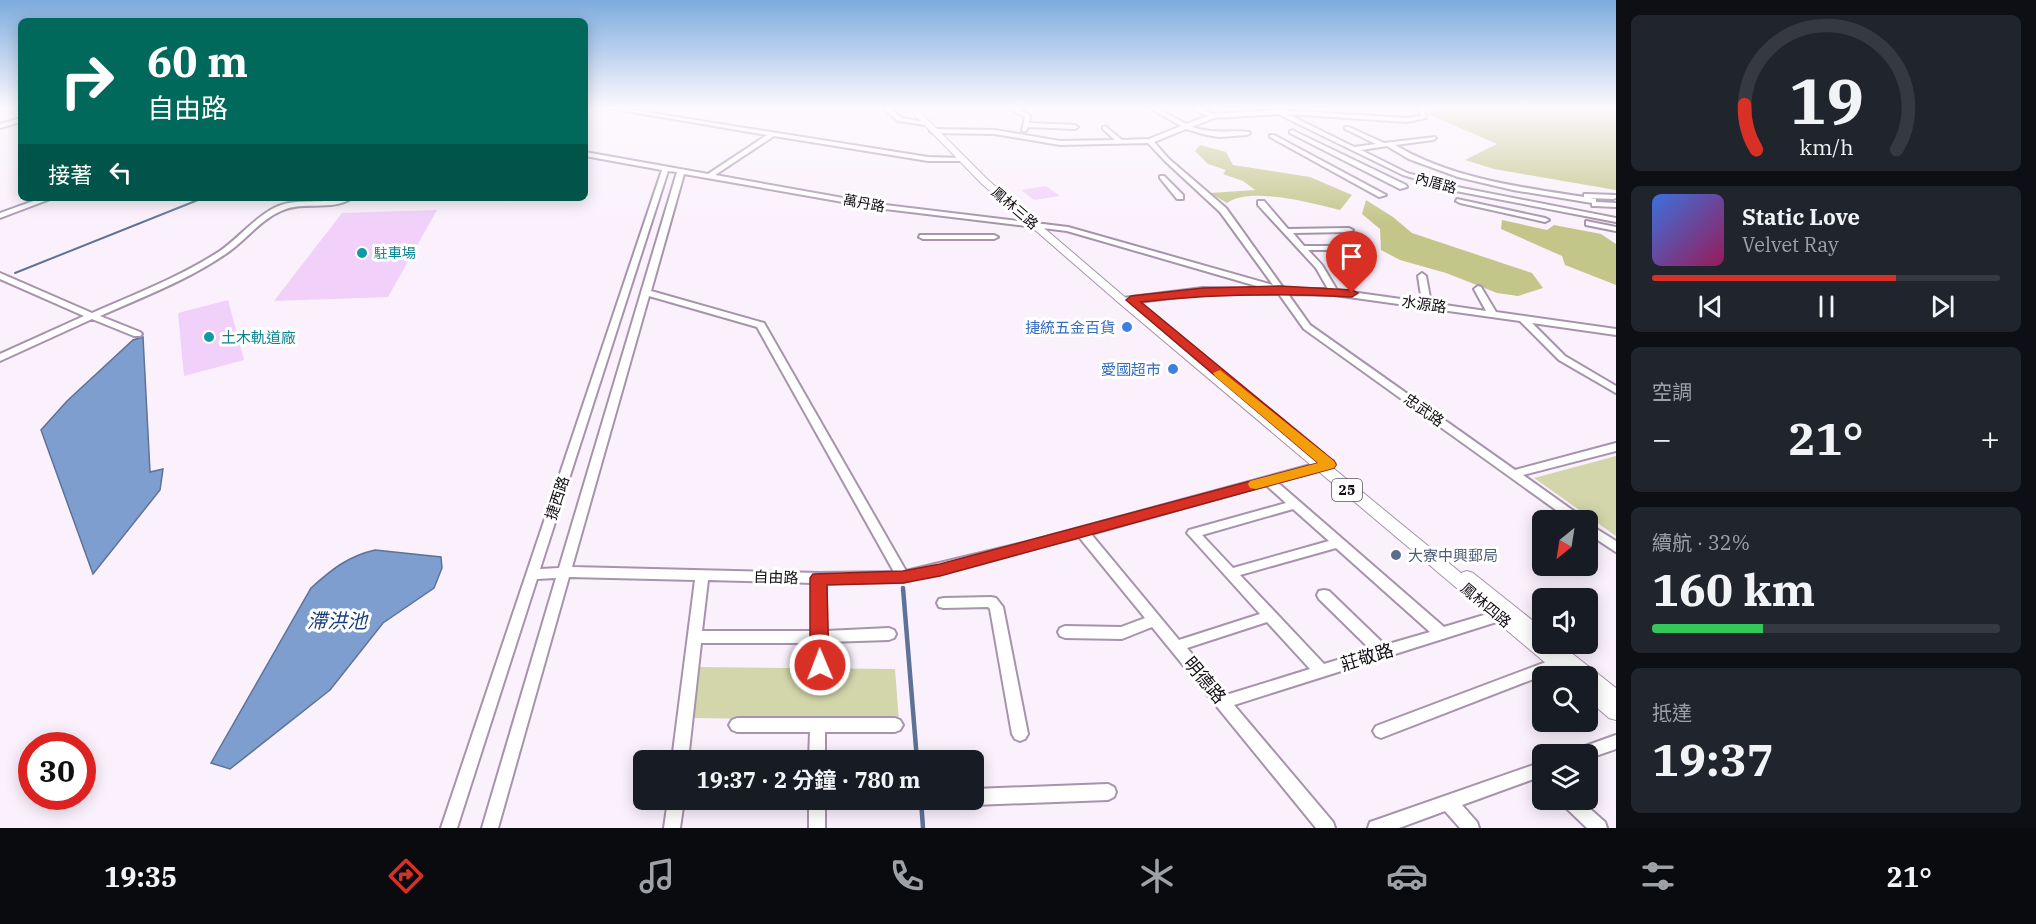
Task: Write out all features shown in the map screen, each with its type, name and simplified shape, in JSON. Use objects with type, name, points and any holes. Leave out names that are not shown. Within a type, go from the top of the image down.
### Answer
[{"type":"main road","name":"鳳林三路","points":[[950,147],[961,159],[1043,227]]},
{"type":"main road","name":"鳳林三路","points":[[954,147],[1127,301]]},
{"type":"main road","name":"鳳林四路","points":[[1127,301],[1566,666]]},
{"type":"main road","name":"鳳林四路","points":[[1505,614],[1532,632]]},
{"type":"main road","name":"鳳林四路","points":[[1556,654],[1566,666]]},
{"type":"main road","name":"鳳林四路","points":[[1598,687],[1616,699]]},
{"type":"main road","points":[[1598,697],[1616,712]]},
{"type":"street","points":[[709,176],[754,147]]},
{"type":"street","points":[[851,147],[928,159],[961,159]]},
{"type":"street","name":"忠武路","points":[[1155,147],[1223,210],[1307,327],[1564,510]]},
{"type":"street","points":[[1293,147],[1364,183],[1382,195]]},
{"type":"street","points":[[1321,147],[1403,187]]},
{"type":"street","name":"內厝路","points":[[1347,147],[1405,174],[1456,189],[1616,220]]},
{"type":"street","points":[[1352,149],[1368,147]]},
{"type":"street","points":[[1390,147],[1411,158],[1471,178],[1592,200],[1614,201]]},
{"type":"street","points":[[588,155],[666,168]]},
{"type":"street","name":"萬丹路","points":[[666,168],[877,206],[1082,232],[1280,290]]},
{"type":"street","name":"捷西路","points":[[449,828],[666,168]]},
{"type":"street","name":"捷西路","points":[[490,828],[681,171]]},
{"type":"street","points":[[1364,183],[1405,174]]},
{"type":"street","points":[[1162,177],[1180,197]]},
{"type":"street","points":[[0,216],[41,201]]},
{"type":"street","points":[[0,358],[200,266],[226,250],[277,209],[295,204],[341,201]]},
{"type":"street","points":[[1460,201],[1545,220]]},
{"type":"street","points":[[1261,203],[1319,267],[1334,292]]},
{"type":"street","points":[[966,218],[977,237]]},
{"type":"street","points":[[1589,223],[1616,229]]},
{"type":"street","points":[[1287,231],[1349,230]]},
{"type":"street","points":[[923,237],[994,237]]},
{"type":"street","points":[[1302,248],[1368,248]]},
{"type":"street","points":[[0,276],[137,334]]},
{"type":"street","points":[[1422,276],[1427,304]]},
{"type":"street","points":[[1478,289],[1492,313]]},
{"type":"street","name":"水源路","points":[[1127,301],[1203,291],[1334,292],[1616,332]]},
{"type":"street","points":[[646,292],[761,325],[903,577]]},
{"type":"street","points":[[1522,318],[1562,358],[1616,390]]},
{"type":"street","points":[[1513,474],[1616,447]]},
{"type":"street","name":"自由路","points":[[532,575],[564,572],[819,578],[903,577],[940,570],[1324,466]]},
{"type":"street","points":[[1269,481],[1442,634]]},
{"type":"street","points":[[1294,505],[1194,533],[1321,671]]},
{"type":"street","name":"明德路","points":[[1082,532],[1327,828]]},
{"type":"street","points":[[1598,535],[1616,547]]},
{"type":"street","points":[[1232,573],[1337,543]]},
{"type":"street","points":[[681,750],[702,575]]},
{"type":"street","points":[[819,578],[820,665]]},
{"type":"street","points":[[1324,595],[1383,652]]},
{"type":"street","points":[[944,603],[991,602],[996,607],[1020,734]]},
{"type":"street","name":"莊敬路","points":[[1223,702],[1505,614]]},
{"type":"street","points":[[1177,646],[1270,616]]},
{"type":"street","points":[[1065,632],[1122,633],[1155,620]]},
{"type":"street","points":[[694,637],[819,637],[889,634]]},
{"type":"street","points":[[1381,731],[1532,678]]},
{"type":"street","points":[[736,725],[895,724]]},
{"type":"street","points":[[817,750],[818,725]]},
{"type":"street","points":[[1598,748],[1616,742]]},
{"type":"street","points":[[1376,828],[1532,774]]},
{"type":"street","points":[[984,796],[1108,792]]},
{"type":"street","points":[[1448,802],[1471,828]]},
{"type":"street","points":[[672,828],[675,810]]},
{"type":"street","points":[[817,810],[817,828]]},
{"type":"street","points":[[1580,810],[1599,828]]},
{"type":"green space","points":[[1199,147],[1206,147],[1226,152],[1233,165],[1310,177],[1352,195],[1340,210],[1298,200],[1265,196],[1237,198],[1227,203],[1210,193],[1255,190],[1243,181],[1223,174],[1226,170],[1208,164],[1195,151]]},
{"type":"green space","points":[[1492,147],[1616,147],[1616,190],[1494,169],[1465,160]]},
{"type":"green space","points":[[1366,200],[1393,217],[1412,233],[1532,273],[1543,288],[1518,296],[1497,293],[1446,273],[1400,260],[1381,250],[1380,229],[1362,214]]},
{"type":"green space","points":[[1502,220],[1547,230],[1554,225],[1601,234],[1616,244],[1616,285],[1565,265],[1562,256],[1501,229]]},
{"type":"green space","points":[[1616,456],[1616,536],[1598,523],[1598,510],[1579,510],[1534,478]]},
{"type":"green space","points":[[698,667],[895,669],[899,721],[692,718]]},
{"type":"water","points":[[143,337],[150,472],[163,469],[160,490],[93,574],[41,430],[67,401],[133,340]]},
{"type":"water","name":"滯洪池","points":[[375,550],[441,557],[442,568],[434,588],[383,623],[330,690],[230,769],[211,763],[311,588],[340,564]]},
{"type":"building","points":[[1046,186],[1060,196],[1034,200],[1021,190]]},
{"type":"building","name":"駐車場","points":[[437,210],[388,297],[274,301],[342,213]]},
{"type":"building","name":"土木軌道廠","points":[[228,300],[244,360],[184,376],[178,313]]},
{"type":"waterway","points":[[15,273],[195,201]]},
{"type":"waterway","points":[[903,588],[916,750]]},
{"type":"waterway","points":[[922,810],[923,828]]},
{"type":"slow traffic","points":[[1220,373],[1329,465],[1256,484]]},
{"type":"place","name":"駐車場","points":[[362,253]]},
{"type":"place","name":"捷統五金百貨","points":[[1127,327]]},
{"type":"place","name":"土木軌道廠","points":[[209,337]]},
{"type":"place","name":"愛國超市","points":[[1173,369]]},
{"type":"place","name":"大寮中興郵局","points":[[1396,555]]},
{"type":"route","points":[[820,665],[819,578],[903,577],[940,570],[1329,465],[1131,300],[1203,291],[1280,290],[1352,293]]}]
